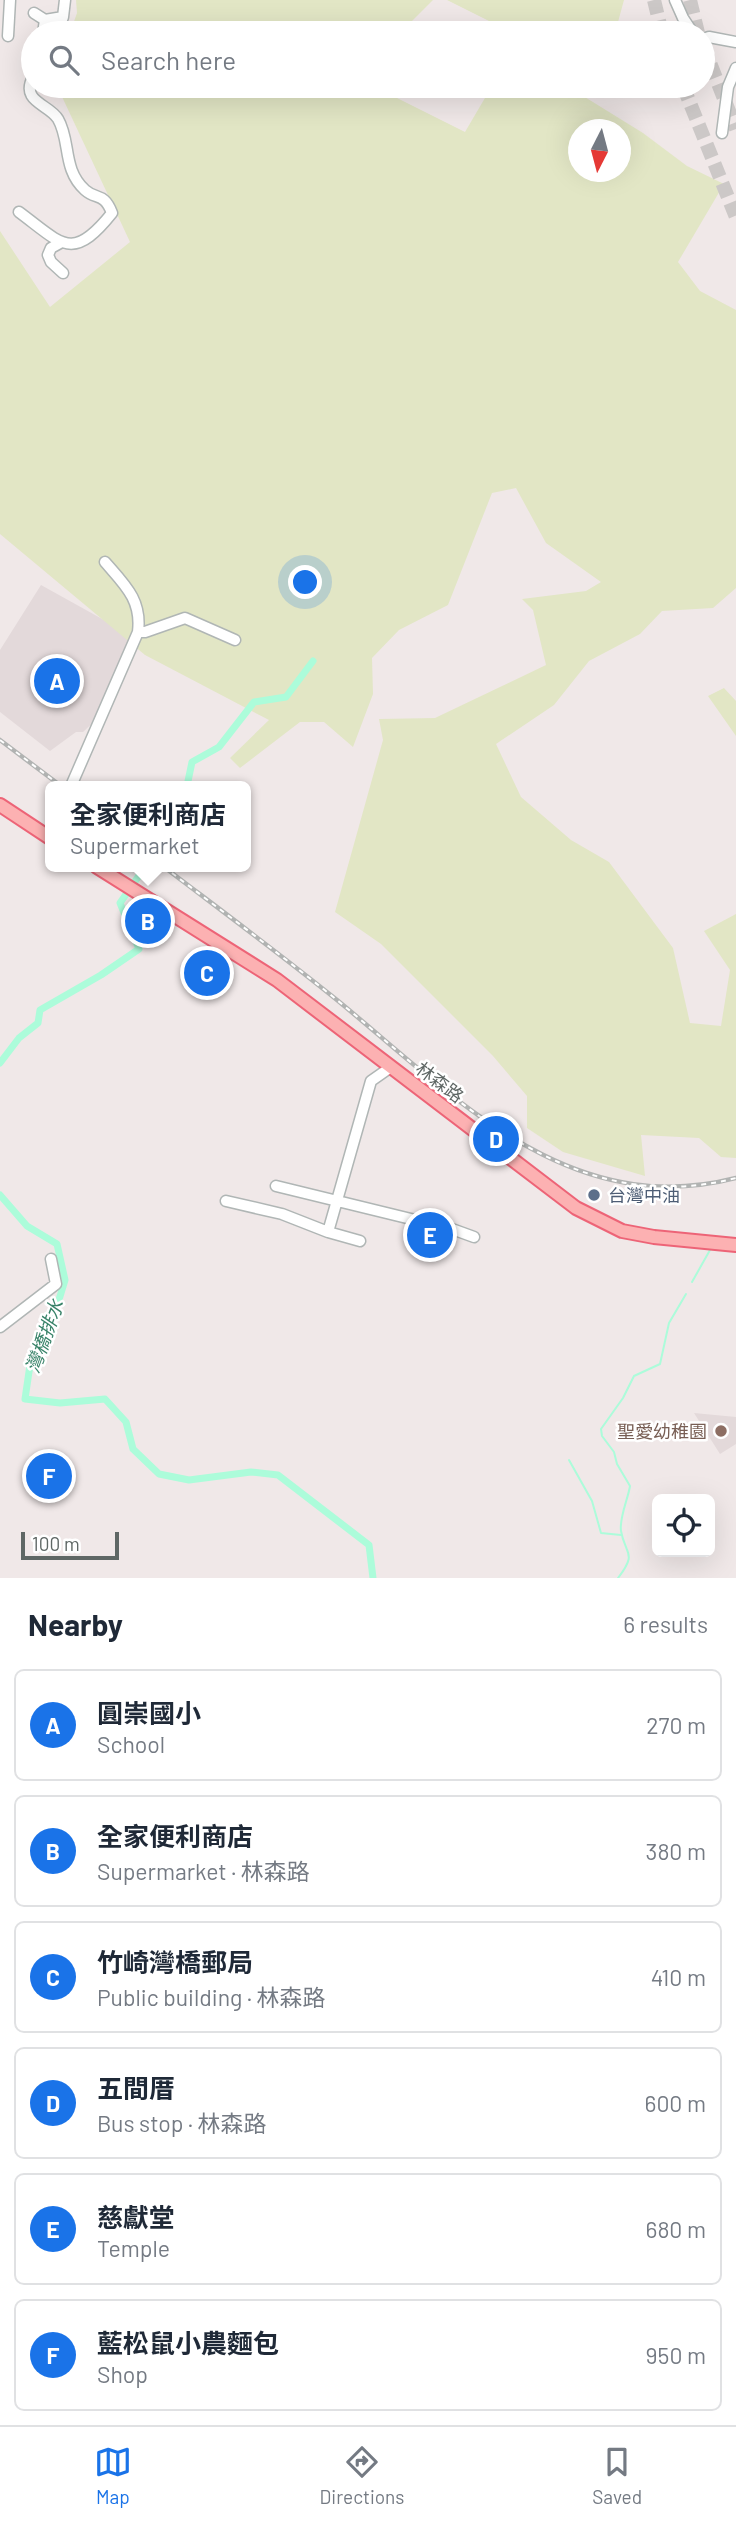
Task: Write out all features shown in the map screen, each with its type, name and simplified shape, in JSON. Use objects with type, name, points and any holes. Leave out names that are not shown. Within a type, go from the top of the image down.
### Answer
[{"type":"main road","points":[[0,805],[45,830]]},
{"type":"main road","name":"林森路","points":[[105,872],[277,980],[576,1208],[622,1231],[736,1245]]},
{"type":"street","points":[[8,36],[10,0]]},
{"type":"street","points":[[62,21],[65,0]]},
{"type":"street","points":[[676,0],[684,21]]},
{"type":"street","points":[[34,13],[45,20],[63,17]]},
{"type":"street","points":[[715,38],[736,42]]},
{"type":"street","points":[[722,133],[728,87],[736,68]]},
{"type":"street","points":[[19,212],[60,243],[77,245],[87,239],[112,213],[109,204],[100,196],[86,191],[71,171],[58,117],[34,98]]},
{"type":"street","points":[[60,243],[51,248],[48,255],[63,272]]},
{"type":"street","points":[[73,781],[138,632],[140,616],[131,592],[105,562]]},
{"type":"street","points":[[138,632],[185,618],[235,640]]},
{"type":"street","points":[[328,1232],[371,1081],[391,1067]]},
{"type":"street","points":[[276,1186],[452,1229],[474,1237]]},
{"type":"street","points":[[226,1201],[282,1214],[360,1241]]},
{"type":"street","points":[[0,1327],[56,1284],[51,1259]]},
{"type":"shaded area","points":[[41,585],[131,635],[99,717],[83,732],[76,732],[50,751],[0,712],[0,650]]},
{"type":"shaded area","name":"聖愛幼稚園","points":[[694,1413],[736,1417],[736,1444],[720,1454]]},
{"type":"green space","points":[[76,0],[433,0],[412,21],[74,21],[77,13]]},
{"type":"green space","points":[[447,0],[624,0],[618,21],[489,21]]},
{"type":"green space","points":[[63,98],[397,98],[465,132],[485,98],[586,98],[620,119],[568,119],[568,182],[631,182],[631,126],[687,166],[724,184],[678,262],[700,291],[736,310],[736,588],[713,608],[662,611],[640,634],[589,661],[554,705],[496,744],[521,797],[571,840],[609,862],[673,948],[690,1023],[721,1026],[730,970],[704,931],[736,914],[736,1158],[721,1157],[699,1138],[641,1135],[645,1176],[563,1152],[527,1128],[527,1096],[493,1056],[381,944],[335,912],[383,740],[379,719],[435,718],[546,665],[533,610],[522,599],[586,591],[601,582],[546,543],[516,488],[492,493],[448,605],[399,630],[372,658],[373,694],[353,747],[324,722],[300,722],[240,768],[230,758],[269,720],[145,655],[0,534],[0,231],[50,307],[130,242]]},
{"type":"green space","points":[[724,688],[736,701],[736,736],[708,696]]},
{"type":"waterway","name":"灣橋排水","points":[[188,781],[192,762],[219,747],[254,702],[286,697],[313,661]]},
{"type":"waterway","name":"灣橋排水","points":[[0,1063],[19,1038],[38,1023],[40,1010],[101,975],[139,949],[120,903],[142,872]]},
{"type":"waterway","name":"灣橋排水","points":[[0,1195],[27,1226],[57,1244],[65,1280],[58,1303],[30,1365],[25,1399],[60,1403],[105,1399],[126,1422],[133,1449],[159,1474],[189,1480],[251,1472],[278,1475],[369,1545],[373,1578]]},
{"type":"waterway","points":[[692,1282],[710,1250]]},
{"type":"waterway","points":[[618,1578],[629,1558],[621,1526],[630,1486],[617,1464],[614,1452],[602,1436],[601,1429],[623,1398],[634,1376],[660,1364],[669,1323],[686,1294]]},
{"type":"waterway","points":[[569,1460],[592,1501],[601,1533],[621,1535]]},
{"type":"tunnel","points":[[654,0],[659,21]]},
{"type":"tunnel","points":[[690,0],[695,21]]},
{"type":"tunnel","points":[[715,76],[736,129]]},
{"type":"tunnel","points":[[688,98],[736,217]]},
{"type":"railway","points":[[0,740],[54,781]]},
{"type":"railway","points":[[171,872],[316,983],[471,1110],[518,1141],[567,1166],[620,1182],[676,1187],[736,1178]]},
{"type":"place","name":"圓崇國小","points":[[57,681]]},
{"type":"place","name":"全家便利商店","points":[[148,921]]},
{"type":"place","name":"竹崎灣橋郵局","points":[[207,973]]},
{"type":"place","name":"五間厝","points":[[496,1139]]},
{"type":"place","name":"台灣中油","points":[[594,1195]]},
{"type":"place","name":"慈獻堂","points":[[430,1235]]},
{"type":"place","name":"聖愛幼稚園","points":[[721,1431]]},
{"type":"place","name":"藍松鼠小農麵包","points":[[49,1476]]}]
